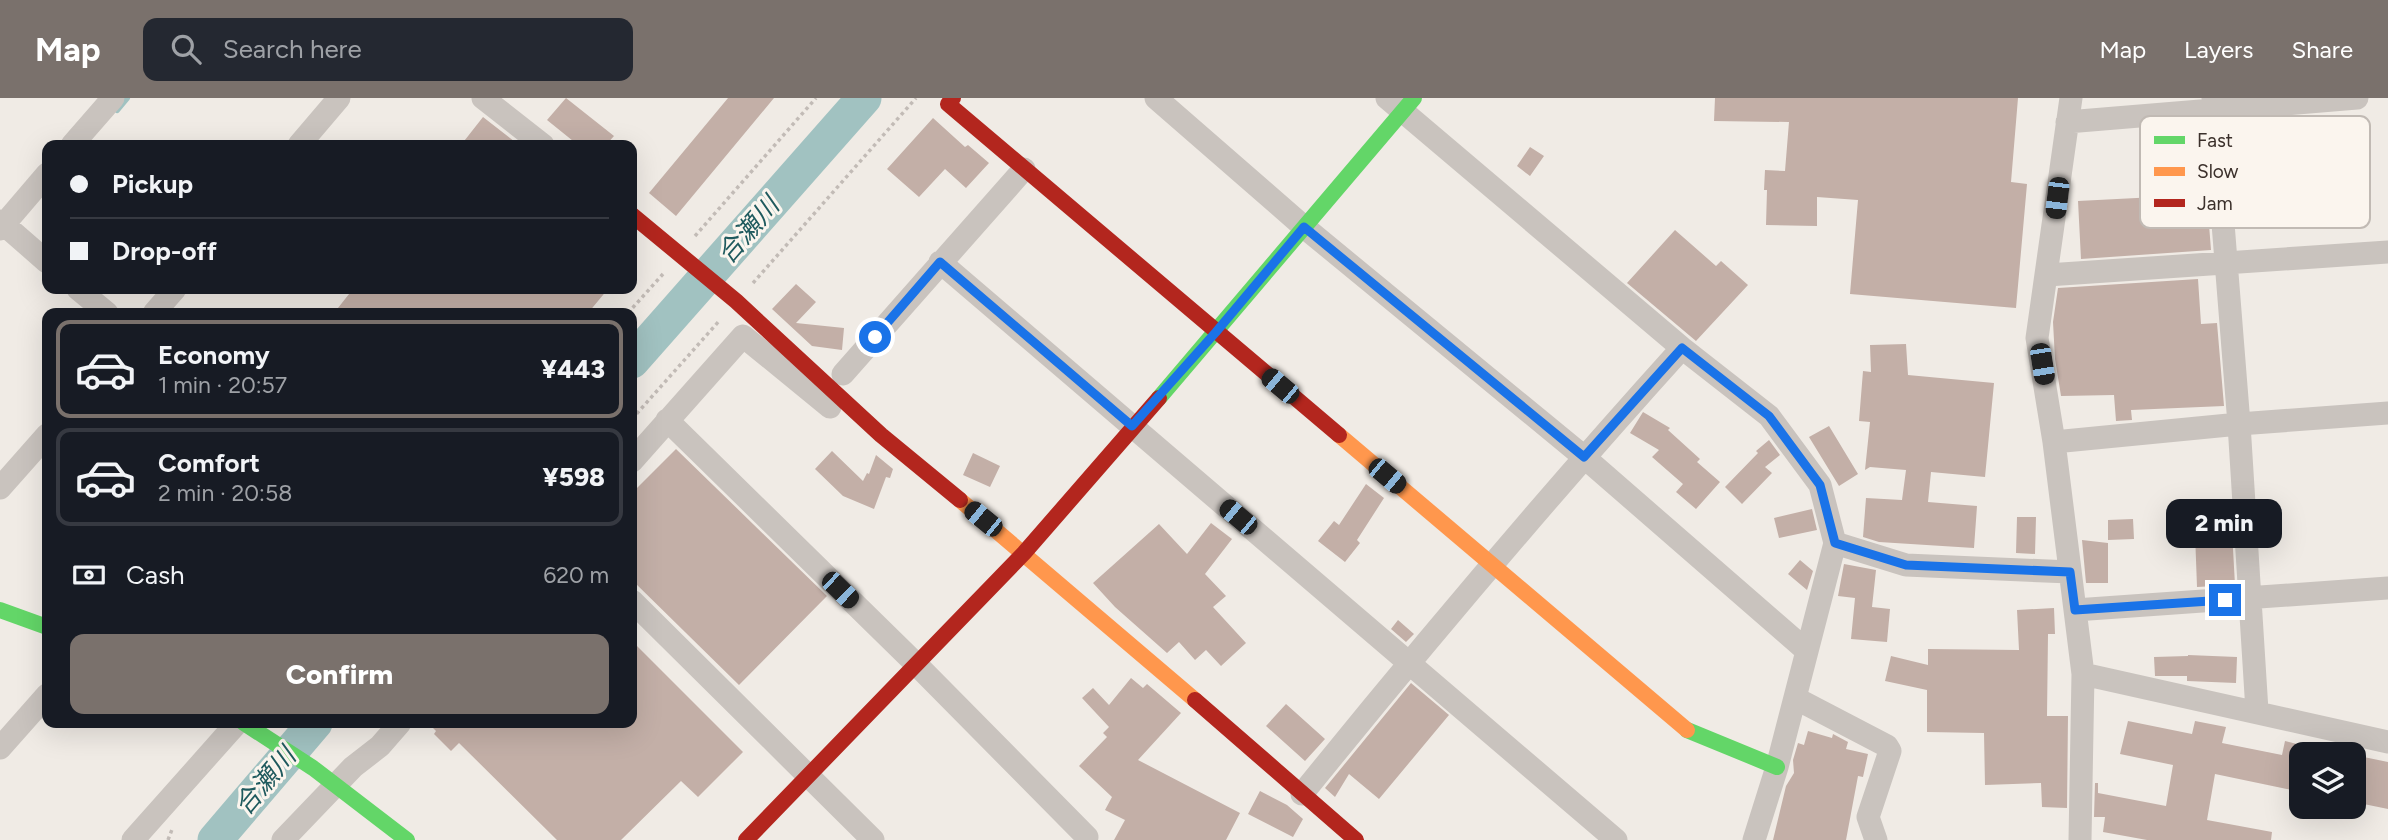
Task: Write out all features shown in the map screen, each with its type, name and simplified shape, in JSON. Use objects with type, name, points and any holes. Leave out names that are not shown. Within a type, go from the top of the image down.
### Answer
[{"type":"street","points":[[76,140],[113,98]]},
{"type":"street","points":[[303,140],[340,98]]},
{"type":"street","points":[[483,98],[537,140]]},
{"type":"street","points":[[953,98],[948,104],[1687,730],[1777,767]]},
{"type":"street","points":[[1156,98],[1304,227],[1584,457],[1807,651]]},
{"type":"street","points":[[2071,98],[2038,338],[2083,674],[2080,840]]},
{"type":"street","points":[[2067,122],[2213,104],[2357,98]]},
{"type":"street","points":[[746,840],[1024,553],[1304,227],[1401,102],[1682,348],[1769,416],[1820,485],[1835,543],[1777,767],[1754,840]]},
{"type":"street","points":[[843,374],[1024,169]]},
{"type":"street","points":[[42,180],[1,225],[42,258]]},
{"type":"street","points":[[637,219],[733,299],[881,435],[1024,553],[1356,840]]},
{"type":"street","points":[[2223,228],[2239,424],[2257,711]]},
{"type":"street","points":[[2047,275],[2388,252]]},
{"type":"street","points":[[940,262],[1616,840]]},
{"type":"street","points":[[84,294],[101,308]]},
{"type":"street","points":[[158,308],[171,294]]},
{"type":"street","points":[[637,455],[743,335],[867,437],[881,435]]},
{"type":"street","points":[[1302,794],[1408,664],[1584,457],[1682,348]]},
{"type":"street","points":[[2054,442],[2388,413]]},
{"type":"street","points":[[667,420],[917,665],[1087,837]]},
{"type":"street","points":[[0,488],[42,441]]},
{"type":"street","points":[[1835,543],[1906,565],[2070,572]]},
{"type":"street","points":[[2075,610],[2388,588]]},
{"type":"street","points":[[637,606],[873,840]]},
{"type":"street","points":[[0,610],[42,624]]},
{"type":"street","points":[[2083,674],[2388,742]]},
{"type":"street","points":[[1795,698],[1887,746],[1890,751],[1868,817],[1876,840]]},
{"type":"street","points":[[0,748],[42,701]]},
{"type":"street","points":[[133,840],[233,728]]},
{"type":"street","points":[[252,728],[313,768],[407,840]]},
{"type":"street","points":[[283,840],[353,767],[380,746],[396,728]]},
{"type":"path","points":[[632,308],[816,98]]},
{"type":"path","points":[[637,413],[733,299],[916,98]]},
{"type":"building","points":[[566,98],[614,136],[610,140],[572,140],[547,120]]},
{"type":"building","points":[[728,98],[774,98],[676,216],[649,193]]},
{"type":"building","points":[[1715,98],[2018,98],[2011,182],[2027,184],[2016,308],[1850,294],[1858,200],[1817,197],[1817,226],[1766,225],[1765,170],[1785,171],[1789,122],[1714,121]]},
{"type":"building","points":[[483,117],[513,140],[465,140]]},
{"type":"building","points":[[933,118],[965,147],[968,145],[989,163],[966,188],[945,169],[919,197],[887,169]]},
{"type":"building","points":[[1530,147],[1544,156],[1530,176],[1517,166]]},
{"type":"building","points":[[2140,198],[2140,228],[2209,228],[2211,250],[2081,259],[2078,201]]},
{"type":"building","points":[[1675,230],[1716,266],[1721,261],[1748,285],[1696,341],[1627,283]]},
{"type":"building","points":[[2198,279],[2201,324],[2217,323],[2224,406],[2131,410],[2132,420],[2116,421],[2114,395],[2061,396],[2053,322],[2058,288]]},
{"type":"building","points":[[796,284],[816,302],[796,323],[844,328],[842,350],[812,346],[772,309]]},
{"type":"building","points":[[349,294],[604,294],[592,308],[338,308]]},
{"type":"building","points":[[1906,344],[1908,375],[1994,383],[1985,477],[1931,472],[1928,502],[1977,506],[1974,548],[1879,542],[1863,537],[1866,498],[1902,500],[1906,470],[1870,467],[1865,470],[1870,422],[1859,421],[1863,371],[1871,372],[1870,345]]},
{"type":"building","points":[[1643,412],[1670,428],[1668,430],[1700,459],[1697,462],[1720,482],[1696,509],[1676,492],[1683,484],[1652,457],[1659,450],[1630,433]]},
{"type":"building","points":[[1829,426],[1858,474],[1839,486],[1809,437]]},
{"type":"building","points":[[1769,440],[1780,455],[1765,467],[1772,473],[1742,504],[1725,487]]},
{"type":"building","points":[[676,449],[827,596],[739,685],[637,585],[637,488]]},
{"type":"building","points":[[832,451],[863,481],[867,473],[869,474],[876,455],[893,469],[890,478],[886,477],[874,509],[843,496],[815,469]]},
{"type":"building","points":[[973,453],[1000,466],[990,487],[963,475]]},
{"type":"building","points":[[1366,484],[1384,498],[1357,540],[1360,543],[1345,562],[1318,541],[1334,521],[1339,525]]},
{"type":"building","points":[[1812,509],[1817,530],[1779,538],[1774,518]]},
{"type":"building","points":[[2017,517],[2036,517],[2035,554],[2016,553]]},
{"type":"building","points":[[2133,519],[2134,539],[2108,540],[2108,520]]},
{"type":"building","points":[[1211,523],[1232,539],[1205,574],[1226,596],[1213,607],[1246,643],[1221,666],[1206,650],[1195,660],[1179,642],[1167,653],[1115,607],[1093,583],[1159,524],[1187,554]]},
{"type":"building","points":[[2232,531],[2235,585],[2197,587],[2195,533]]},
{"type":"building","points":[[2082,540],[2108,543],[2108,583],[2086,583]]},
{"type":"building","points":[[1800,560],[1813,571],[1807,590],[1788,574]]},
{"type":"building","points":[[1844,564],[1876,570],[1872,607],[1890,609],[1887,642],[1851,639],[1855,598],[1838,596]]},
{"type":"building","points":[[2054,608],[2055,634],[2048,634],[2047,716],[2068,716],[2067,808],[2042,807],[2041,783],[1985,785],[1984,733],[1927,732],[1927,690],[1885,681],[1891,656],[1928,665],[1928,649],[2019,650],[2017,610]]},
{"type":"building","points":[[1398,620],[1414,634],[1406,642],[1391,629]]},
{"type":"building","points":[[637,646],[743,752],[698,797],[681,781],[621,840],[557,840],[459,743],[451,751],[434,734],[436,731],[433,728],[637,728]]},
{"type":"building","points":[[2154,657],[2237,657],[2236,683],[2187,681],[2187,676],[2155,676]]},
{"type":"building","points":[[1131,678],[1143,688],[1147,684],[1181,713],[1138,760],[1240,813],[1226,840],[1114,840],[1125,820],[1105,810],[1112,797],[1079,766],[1107,737],[1103,733],[1109,727],[1082,698],[1093,688],[1109,705]]},
{"type":"building","points":[[1411,683],[1449,715],[1379,799],[1349,774],[1335,797],[1325,788]]},
{"type":"building","points":[[1286,704],[1325,739],[1305,761],[1266,726]]},
{"type":"building","points":[[2128,721],[2192,734],[2195,721],[2226,727],[2222,743],[2282,755],[2285,741],[2289,742],[2289,789],[2215,774],[2207,820],[2272,832],[2271,840],[2147,840],[2103,832],[2105,817],[2094,817],[2095,783],[2098,783],[2098,793],[2166,806],[2173,765],[2120,754]]},
{"type":"building","points":[[1808,731],[1832,738],[1833,734],[1848,742],[1846,749],[1868,754],[1863,777],[1858,776],[1846,840],[1773,840],[1786,786],[1794,773],[1793,760],[1798,743],[1804,745]]},
{"type":"building","points":[[2366,757],[2388,762],[2388,809],[2366,804]]},
{"type":"building","points":[[1260,791],[1287,805],[1303,819],[1293,837],[1248,814]]},
{"type":"waterway","points":[[117,110],[127,98]]},
{"type":"waterway","name":"合瀬川","points":[[637,355],[864,98]]},
{"type":"waterway","name":"合瀬川","points":[[215,840],[311,728]]},
{"type":"traffic: fast","points":[[1159,398],[1414,98]]},
{"type":"traffic: fast","points":[[0,610],[42,625]]},
{"type":"traffic: fast","points":[[252,728],[313,768],[407,840]]},
{"type":"traffic: fast","points":[[1687,730],[1777,767]]},
{"type":"traffic: slow","points":[[1339,435],[1687,730]]},
{"type":"traffic: slow","points":[[960,500],[1195,700]]},
{"type":"traffic: jam","points":[[953,98],[948,104],[1339,435]]},
{"type":"traffic: jam","points":[[637,219],[736,301],[881,435],[960,500]]},
{"type":"traffic: jam","points":[[746,840],[1024,553],[1159,398]]},
{"type":"traffic: jam","points":[[1195,700],[1356,840]]},
{"type":"route","points":[[875,337],[940,262],[1132,426],[1304,227],[1584,457],[1682,348],[1769,416],[1820,485],[1835,543],[1906,565],[2070,572],[2075,610],[2225,600]]}]
